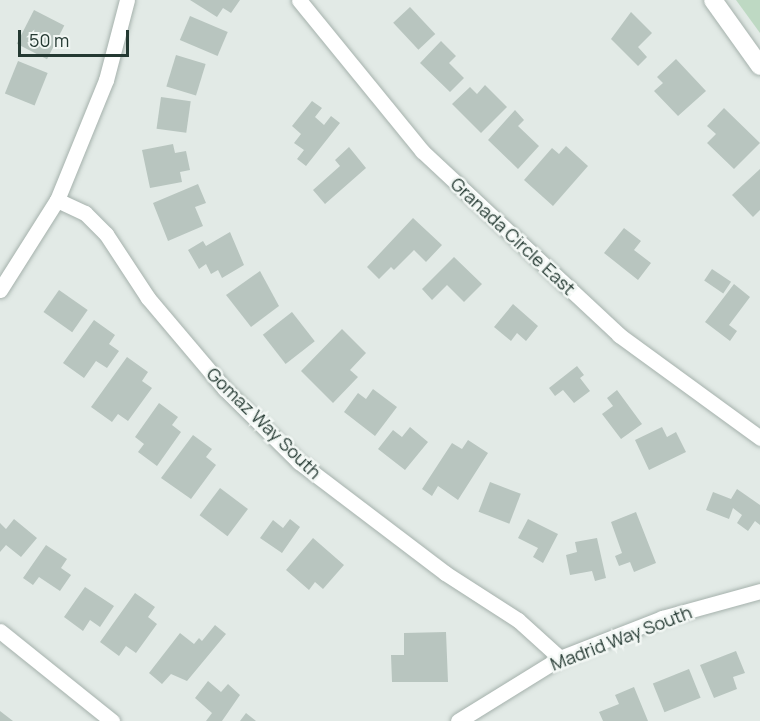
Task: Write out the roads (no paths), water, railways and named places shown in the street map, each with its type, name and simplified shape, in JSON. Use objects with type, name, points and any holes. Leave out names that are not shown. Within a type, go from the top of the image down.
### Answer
[{"type":"street","points":[[0,290],[57,200],[106,80],[127,0]]},
{"type":"street","name":"Granada Circle East","points":[[298,0],[422,151],[446,174],[619,335],[760,438]]},
{"type":"street","points":[[713,0],[760,66]]},
{"type":"street","name":"Gomaz Way South","points":[[57,200],[85,213],[106,234],[148,298],[225,389],[299,462],[445,573],[518,620],[560,657]]},
{"type":"street","name":"Madrid Way South","points":[[458,721],[560,657],[662,618],[760,591]]},
{"type":"street","points":[[0,631],[112,721]]}]
